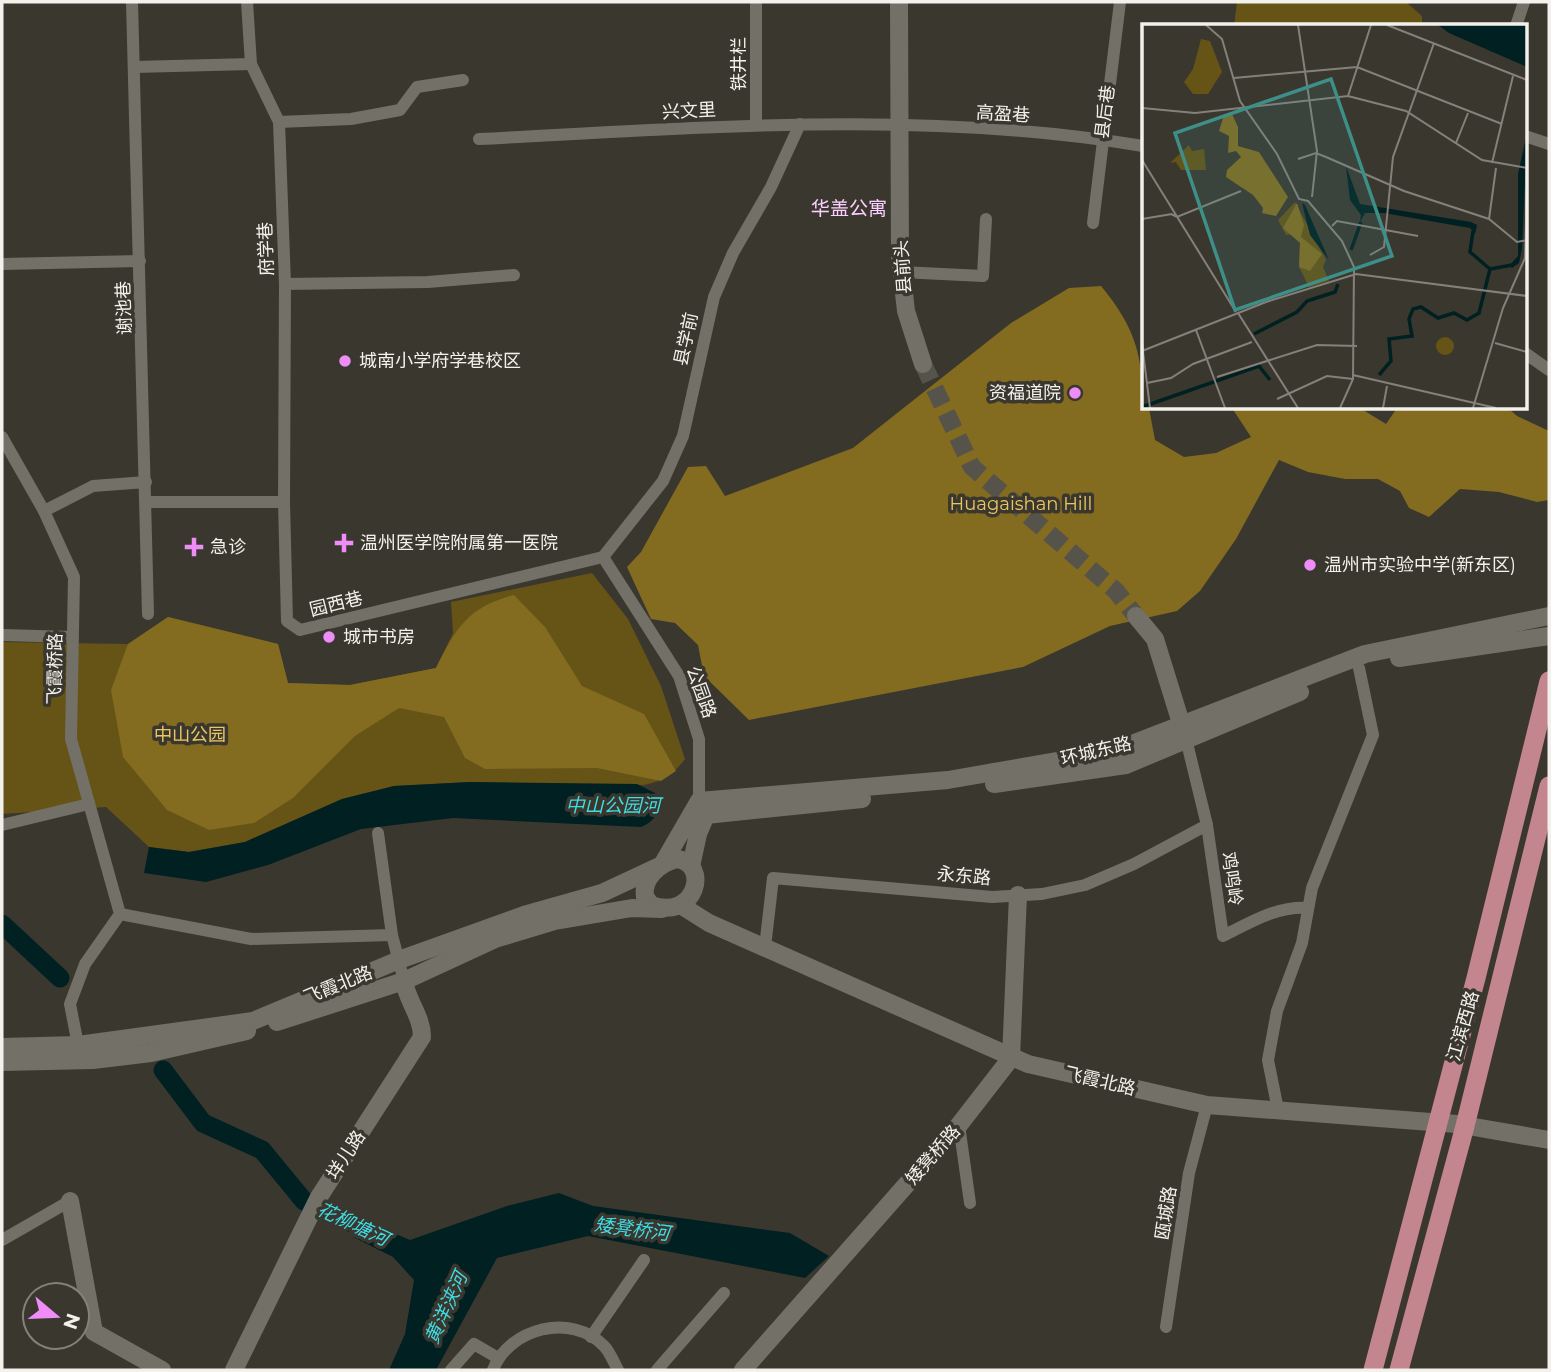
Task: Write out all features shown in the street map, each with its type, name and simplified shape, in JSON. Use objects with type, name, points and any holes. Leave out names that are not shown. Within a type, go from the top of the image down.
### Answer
[{"type":"main road","points":[[899,2],[902,125]]},
{"type":"main road","name":"县前头","points":[[902,125],[901,272],[906,311],[923,363]]},
{"type":"main road","points":[[1136,616],[1155,639],[1184,732]]},
{"type":"main road","name":"环城东路","points":[[703,808],[948,790],[1126,765],[1184,732],[1365,654],[1549,616]]},
{"type":"main road","name":"环城东路","points":[[1184,732],[1371,663],[1549,636]]},
{"type":"main road","name":"江滨西路","points":[[1373,1370],[1549,681]]},
{"type":"main road","name":"江滨西路","points":[[1399,1370],[1465,1126],[1549,786]]},
{"type":"main road","points":[[663,909],[651,905],[644,892],[646,882],[662,865],[703,808]]},
{"type":"main road","points":[[682,906],[695,885],[691,866],[703,808]]},
{"type":"main road","name":"飞霞北路","points":[[2,1047],[78,1045],[253,1021],[400,960],[524,915],[602,893],[677,859],[691,866]]},
{"type":"main road","points":[[1010,1058],[1018,895]]},
{"type":"main road","name":"飞霞北路","points":[[2,1062],[93,1060],[214,1040],[404,981],[495,939],[555,921],[632,908],[663,909],[682,906],[709,923],[1010,1058],[1207,1105],[1438,1123],[1549,1140]]},
{"type":"main road","name":"垟儿路","points":[[234,1370],[319,1197],[422,1037],[422,1023],[406,991],[404,981]]},
{"type":"main road","name":"矮凳桥路","points":[[743,1370],[959,1125],[1010,1058]]},
{"type":"main road","points":[[70,1201],[94,1332],[162,1370]]},
{"type":"street","name":"谢池巷","points":[[132,2],[148,614]]},
{"type":"street","name":"府学巷","points":[[247,2],[251,64],[279,122],[285,284],[284,502]]},
{"type":"street","name":"铁井栏","points":[[756,2],[756,125]]},
{"type":"street","name":"县后巷","points":[[1093,223],[1119,2]]},
{"type":"street","points":[[1517,24],[1524,2]]},
{"type":"street","points":[[134,67],[251,64]]},
{"type":"street","points":[[279,122],[351,119],[400,110],[417,87],[463,80]]},
{"type":"street","name":"县学前","points":[[603,557],[663,481],[683,436],[714,297],[733,253],[771,187],[800,124]]},
{"type":"street","name":"兴文里","points":[[479,139],[756,125],[902,125]]},
{"type":"street","name":"高盈巷","points":[[902,125],[1101,139],[1142,146]]},
{"type":"street","points":[[1526,136],[1549,144]]},
{"type":"street","points":[[901,272],[983,276],[986,219]]},
{"type":"street","points":[[2,264],[140,261]]},
{"type":"street","points":[[285,284],[428,282],[514,275]]},
{"type":"street","points":[[1526,354],[1549,370]]},
{"type":"street","name":"飞霞桥路","points":[[2,437],[44,512],[74,577],[71,739],[120,914]]},
{"type":"street","points":[[44,512],[93,486],[146,482]]},
{"type":"street","points":[[147,502],[284,502]]},
{"type":"street","name":"园西巷","points":[[284,502],[287,621],[300,630],[603,557]]},
{"type":"street","name":"公园路","points":[[603,557],[679,676],[699,739],[703,808]]},
{"type":"street","points":[[2,635],[73,638]]},
{"type":"street","points":[[1278,1110],[1268,1060],[1277,1011],[1301,943],[1312,888],[1373,735],[1359,668]]},
{"type":"street","name":"鸡鸣岭","points":[[1184,732],[1207,825],[1223,936],[1258,918],[1286,908],[1308,908]]},
{"type":"street","points":[[2,825],[89,804]]},
{"type":"street","name":"永东路","points":[[765,947],[773,878],[992,897],[1042,894],[1085,885],[1154,855],[1207,825]]},
{"type":"street","points":[[378,833],[392,935],[404,981]]},
{"type":"street","points":[[78,1045],[70,1004],[85,964],[120,914],[251,939],[392,935]]},
{"type":"street","name":"瓯城路","points":[[1166,1327],[1189,1173],[1207,1105]]},
{"type":"street","points":[[959,1125],[970,1203]]},
{"type":"street","points":[[2,1240],[70,1201]]},
{"type":"street","points":[[591,1337],[644,1260]]},
{"type":"street","points":[[657,1370],[724,1293]]},
{"type":"street","points":[[451,1370],[474,1344],[496,1364],[522,1336],[542,1329],[569,1329],[591,1337],[604,1347],[618,1370]]},
{"type":"green space","points":[[1237,2],[1406,2],[1422,16],[1422,24],[1234,24]]},
{"type":"green space","name":"Huagaishan Hill","points":[[1101,286],[1113,301],[1135,342],[1142,380],[1142,410],[1149,410],[1155,440],[1184,457],[1216,453],[1251,437],[1233,410],[1363,410],[1386,424],[1396,410],[1510,410],[1549,431],[1549,500],[1537,502],[1499,492],[1460,489],[1429,517],[1409,508],[1400,491],[1378,479],[1345,479],[1308,472],[1279,460],[1236,539],[1200,591],[1177,611],[1110,626],[1023,667],[749,720],[704,676],[698,645],[675,623],[651,619],[627,567],[641,552],[688,467],[706,466],[725,496],[853,448],[1011,323],[1069,288]]},
{"type":"green space","name":"中山公园","points":[[592,573],[628,619],[661,686],[685,759],[672,773],[657,782],[644,785],[470,782],[394,786],[342,799],[245,842],[189,852],[149,847],[106,807],[2,814],[2,642],[128,644],[168,617],[278,644],[288,683],[350,685],[436,668],[453,633],[451,602]]},
{"type":"green space","points":[[514,595],[545,627],[582,686],[644,714],[676,771],[661,781],[597,768],[485,769],[465,758],[444,717],[399,708],[355,736],[293,798],[254,823],[209,830],[167,810],[123,757],[111,690],[128,644],[168,617],[278,644],[288,683],[350,685],[436,668],[450,641],[465,621],[485,606]]},
{"type":"water","name":"中山公园河","points":[[470,782],[637,784],[655,793],[658,804],[654,818],[641,827],[453,818],[361,829],[268,865],[206,882],[144,873],[149,847],[189,852],[245,842],[342,799],[394,786]]},
{"type":"water","points":[[559,1193],[593,1206],[790,1233],[829,1256],[805,1278],[588,1236],[497,1258],[436,1370],[389,1370],[405,1334],[414,1280],[393,1257],[353,1237],[353,1216],[410,1240],[507,1206]]},
{"type":"waterway","name":"花柳塘河","points":[[2,924],[60,978]]},
{"type":"waterway","name":"花柳塘河","points":[[163,1070],[203,1123],[262,1150],[304,1201],[374,1233]]},
{"type":"tunnel","points":[[923,364],[972,467],[1116,591],[1136,616]]},
{"type":"place","name":"城南小学府学巷校区","points":[[345,361]]},
{"type":"place","name":"资福道院","points":[[1075,393]]},
{"type":"place","name":"温州医学院附属第一医院","points":[[344,543]]},
{"type":"place","name":"急诊","points":[[194,547]]},
{"type":"place","name":"温州市实验中学(新东区)","points":[[1310,565]]},
{"type":"place","name":"城市书房","points":[[329,637]]},
{"type":"district","name":"华盖公寓","points":[[849,208]]},
{"type":"water label","name":"矮凳桥河","points":[[632,1229]]},
{"type":"water label","name":"黄洋浃河","points":[[446,1308]]}]
